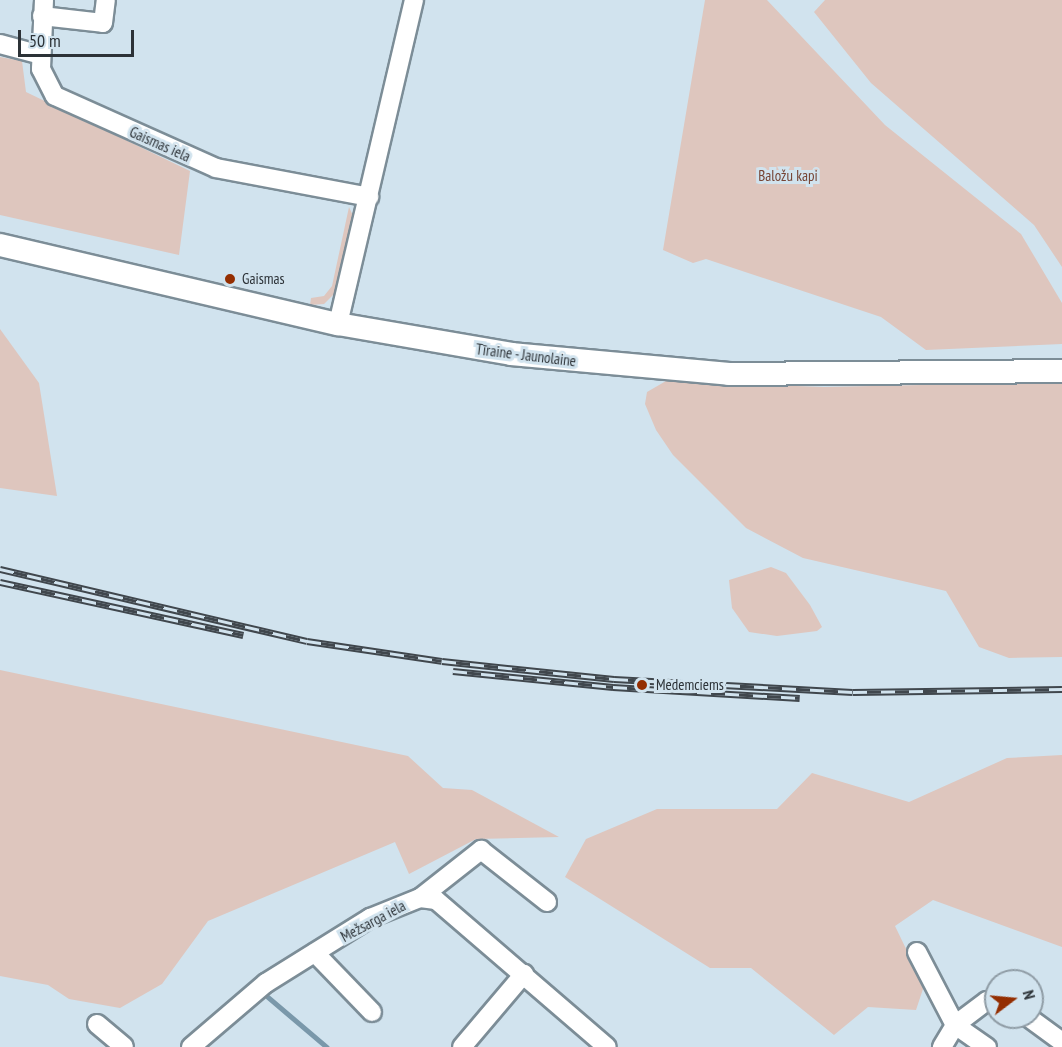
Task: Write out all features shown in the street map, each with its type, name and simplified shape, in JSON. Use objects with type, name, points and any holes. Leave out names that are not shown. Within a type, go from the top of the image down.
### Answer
[{"type":"main road","name":"Tīraine - Jaunolaine","points":[[0,246],[338,324],[511,354],[729,374],[1062,371]]},
{"type":"street","points":[[43,8],[103,23],[106,0]]},
{"type":"street","points":[[338,324],[414,0]]},
{"type":"street","name":"Gaismas iela","points":[[43,8],[41,55],[43,79],[55,96],[184,155],[223,170],[369,197]]},
{"type":"street","points":[[0,44],[41,55]]},
{"type":"street","points":[[420,898],[481,850],[547,902]]},
{"type":"street","name":"Mežsarga iela","points":[[191,1047],[227,1012],[315,953],[370,918],[420,898],[436,900],[524,974],[599,1044]]},
{"type":"street","points":[[917,952],[955,1025],[987,1047]]},
{"type":"street","points":[[315,953],[372,1012]]},
{"type":"street","points":[[462,1047],[524,974]]},
{"type":"street","points":[[942,1047],[955,1025],[984,1003]]},
{"type":"street","points":[[97,1024],[124,1047]]},
{"type":"street","points":[[1044,1029],[1062,1042]]},
{"type":"green space","name":"Baložu kapi","points":[[705,0],[767,0],[885,125],[1021,234],[1062,303],[1062,344],[926,350],[881,317],[706,259],[693,263],[663,250]]},
{"type":"green space","points":[[825,0],[1062,0],[1062,267],[1034,225],[871,83],[814,12]]},
{"type":"green space","points":[[0,57],[22,61],[26,92],[190,171],[179,255],[0,215]]},
{"type":"green space","points":[[349,207],[353,216],[336,292],[324,304],[310,305],[311,298],[324,296],[332,286]]},
{"type":"green space","points":[[0,329],[39,383],[57,496],[0,488]]},
{"type":"green space","points":[[666,381],[824,387],[1062,382],[1062,657],[1009,658],[979,647],[946,591],[803,558],[746,528],[673,455],[656,430],[645,404],[647,392]]},
{"type":"green space","points":[[771,567],[786,573],[810,605],[822,627],[817,631],[777,636],[749,632],[732,608],[729,580]]},
{"type":"green space","points":[[0,670],[408,756],[443,788],[472,790],[559,837],[476,839],[409,874],[395,842],[208,921],[162,984],[120,1008],[69,999],[48,985],[0,976]]},
{"type":"green space","points":[[1062,755],[1062,947],[933,900],[895,926],[924,986],[916,1010],[868,1007],[834,1035],[751,968],[710,968],[565,877],[586,839],[657,809],[777,809],[812,773],[909,802],[1007,758]]},
{"type":"waterway","points":[[268,997],[327,1047]]},
{"type":"railway","points":[[0,569],[307,641],[442,661],[614,679],[853,692],[1062,689]]},
{"type":"railway","points":[[0,582],[243,635]]},
{"type":"railway","points":[[453,671],[613,687],[800,698]]},
{"type":"place","name":"Gaismas","points":[[230,279]]},
{"type":"place","name":"Medemciems","points":[[642,685]]}]
